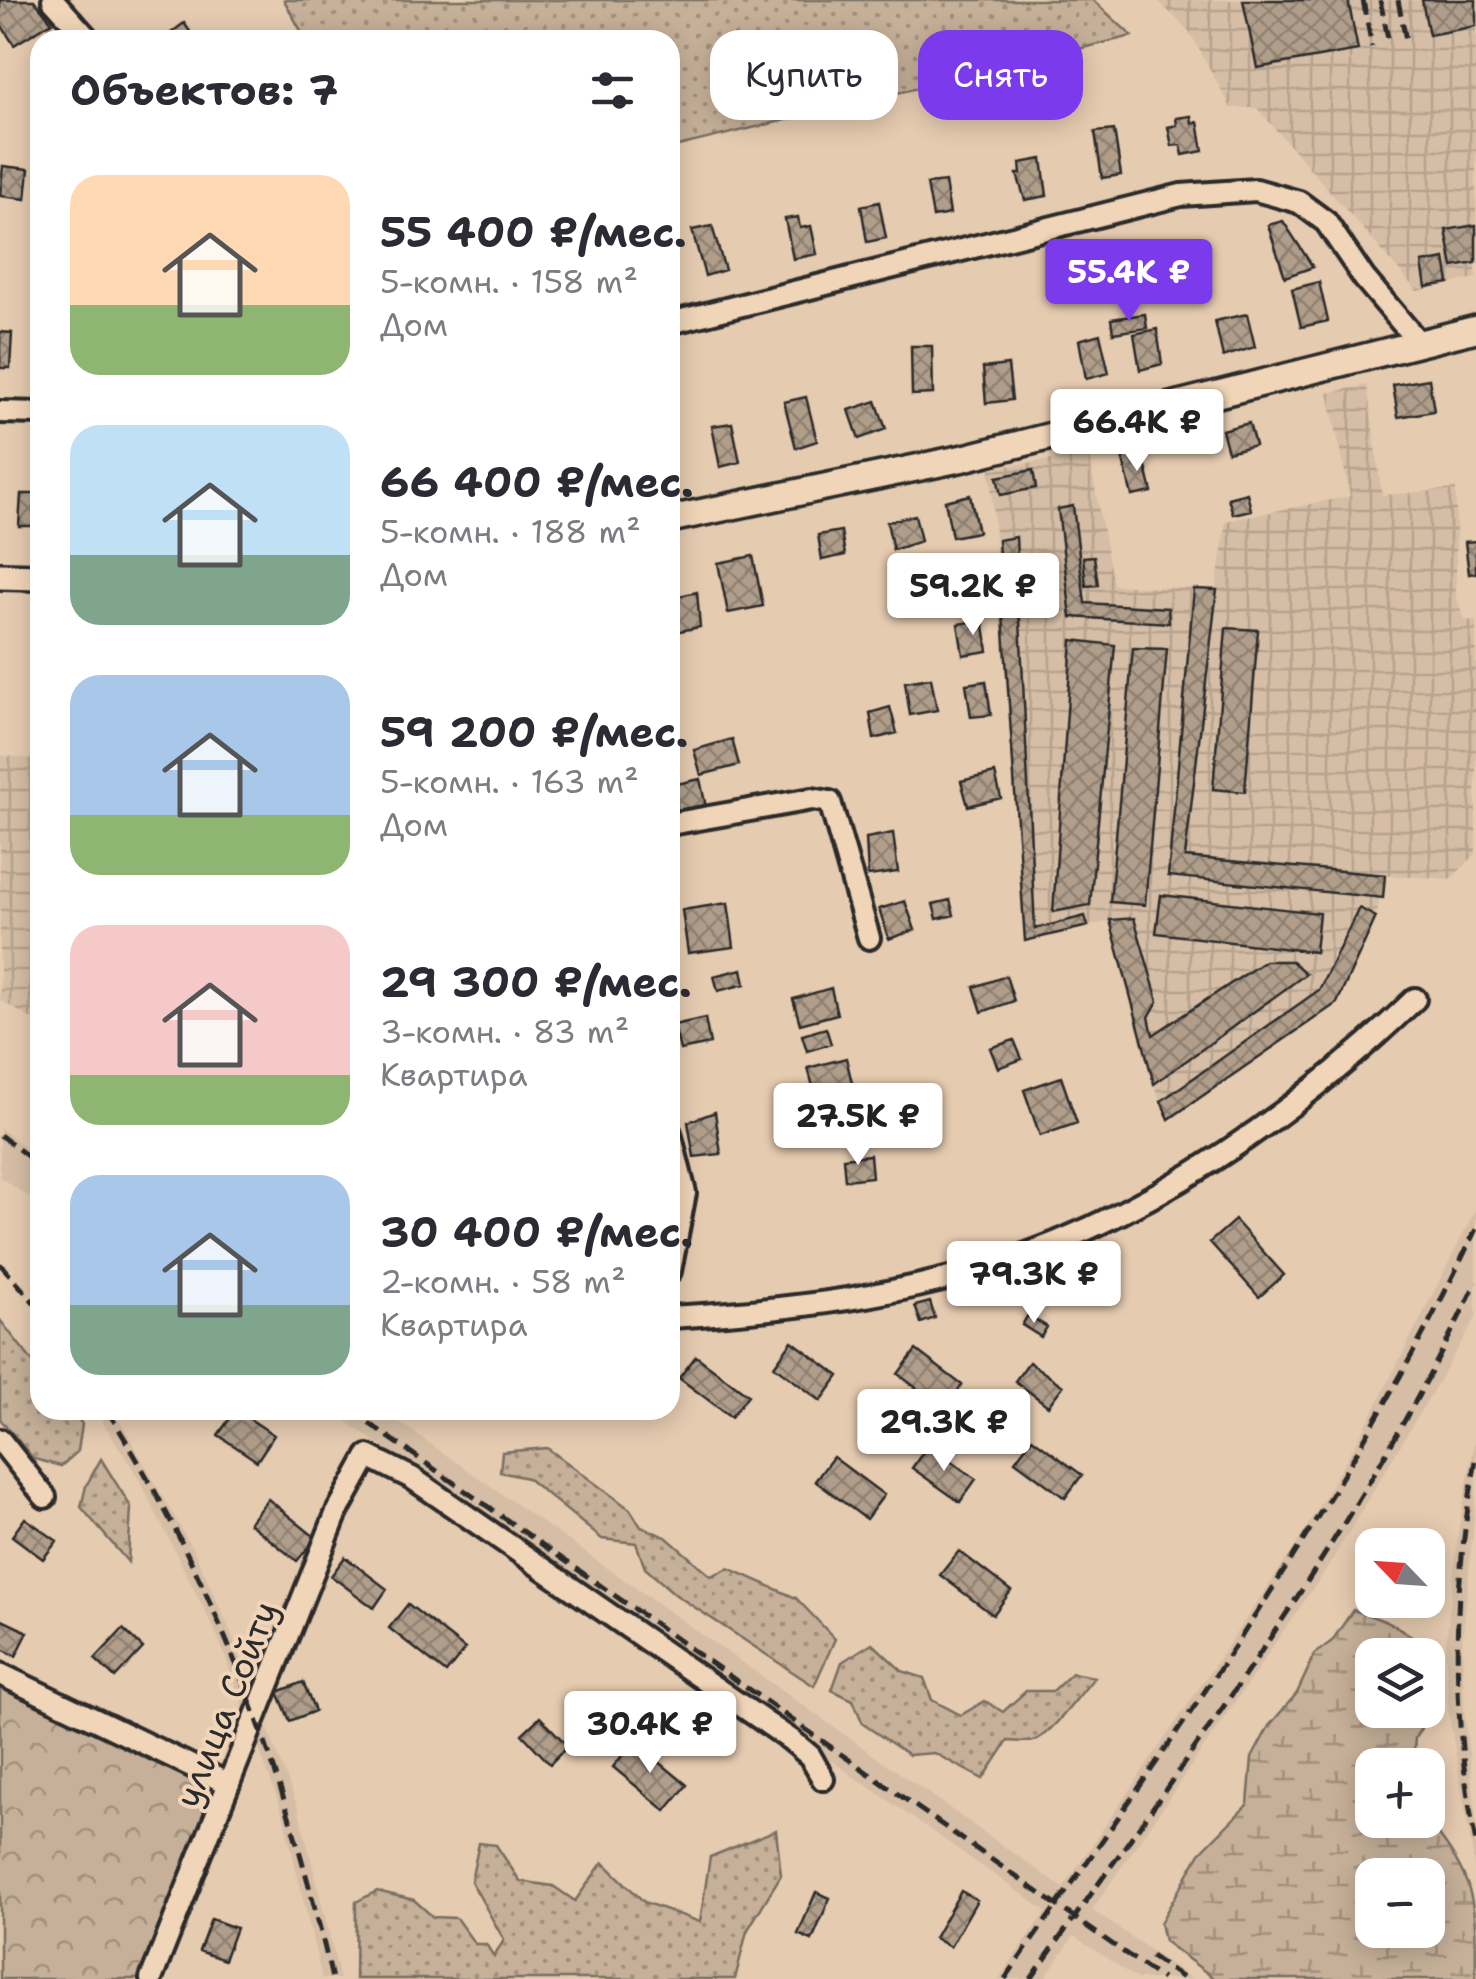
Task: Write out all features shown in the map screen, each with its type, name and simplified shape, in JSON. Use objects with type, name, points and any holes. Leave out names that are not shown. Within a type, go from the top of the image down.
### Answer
[{"type":"main road","points":[[680,517],[964,458],[1476,329]]},
{"type":"main road","points":[[0,576],[30,577]]},
{"type":"street","points":[[53,0],[80,30]]},
{"type":"street","points":[[680,320],[1182,195],[1256,190],[1299,202],[1326,222],[1364,278],[1419,344]]},
{"type":"street","points":[[0,412],[30,413]]},
{"type":"street","points":[[680,822],[812,799],[830,802],[868,938]]},
{"type":"street","points":[[680,1316],[794,1308],[868,1295],[1021,1256],[1157,1192],[1278,1118],[1346,1066],[1416,999]]},
{"type":"street","points":[[680,1173],[685,1193],[680,1219]]},
{"type":"street","points":[[0,1440],[45,1496]]},
{"type":"street","name":"улица Сойту","points":[[150,1979],[337,1512],[368,1456],[412,1478],[791,1740],[810,1756],[822,1779]]},
{"type":"street","points":[[0,1674],[229,1784]]},
{"type":"shaded area","points":[[1157,0],[1476,0],[1476,278],[1417,291],[1257,108],[1231,108],[1189,31]]},
{"type":"shaded area","points":[[1367,385],[1382,495],[1456,489],[1456,596],[1465,620],[1476,621],[1476,854],[1451,879],[1385,875],[1376,917],[1337,1003],[1169,1119],[1156,1090],[1110,921],[1025,941],[990,468],[1089,455],[1113,585],[1216,590],[1226,521],[1350,496],[1328,393]]},
{"type":"shaded area","points":[[0,755],[30,759],[30,1018],[0,1000]]},
{"type":"shaded area","points":[[0,1128],[30,1151],[30,1198],[0,1177]]},
{"type":"shaded area","points":[[1476,1209],[1476,1318],[1331,1562],[1092,1910],[1192,1979],[1137,1979],[1074,1936],[1044,1979],[999,1979],[1046,1911],[344,1420],[396,1420],[1063,1888],[1297,1544],[1368,1422]]},
{"type":"shaded area","points":[[101,1420],[119,1420],[124,1428],[196,1555],[229,1628],[299,1810],[340,1979],[322,1979],[283,1814],[217,1635],[138,1477]]},
{"type":"shaded area","points":[[1476,1435],[1476,1495],[1462,1646],[1464,1712],[1476,1813],[1476,1875],[1449,1714],[1445,1651],[1459,1526]]},
{"type":"green space","points":[[284,0],[1093,0],[1132,36],[1083,48],[1083,30],[918,30],[918,88],[898,93],[898,30],[710,30],[710,120],[786,120],[680,146],[680,30],[300,30]]},
{"type":"green space","points":[[0,1320],[30,1358],[30,1420],[79,1420],[82,1424],[78,1451],[61,1466],[34,1459],[0,1419]]},
{"type":"green space","points":[[547,1448],[630,1509],[641,1527],[666,1537],[711,1576],[729,1568],[796,1598],[835,1639],[814,1686],[676,1595],[645,1568],[636,1543],[602,1539],[527,1478],[500,1472],[502,1452]]},
{"type":"green space","points":[[101,1459],[131,1507],[128,1562],[81,1507],[86,1486]]},
{"type":"green space","points":[[1353,1610],[1355,1618],[1376,1618],[1413,1638],[1355,1638],[1355,1728],[1421,1728],[1414,1748],[1355,1748],[1355,1838],[1441,1838],[1470,1893],[1476,1979],[1215,1979],[1164,1941],[1160,1923],[1200,1853],[1248,1804],[1252,1758],[1269,1726],[1297,1693],[1315,1654],[1332,1641]]},
{"type":"green space","points":[[872,1643],[902,1671],[924,1678],[932,1700],[961,1715],[985,1701],[1003,1712],[1026,1691],[1053,1691],[1072,1673],[1095,1677],[1057,1723],[1040,1737],[1030,1742],[1008,1741],[983,1779],[934,1753],[909,1755],[863,1724],[853,1700],[832,1690],[842,1662]]},
{"type":"green space","points":[[0,1687],[186,1770],[202,1794],[204,1821],[141,1979],[0,1979]]},
{"type":"green space","points":[[776,1830],[781,1875],[747,1931],[735,1979],[355,1979],[356,1902],[377,1891],[414,1900],[433,1917],[456,1918],[475,1944],[486,1944],[494,1957],[504,1940],[471,1881],[479,1843],[496,1845],[520,1881],[553,1886],[575,1901],[603,1862],[644,1902],[700,1922],[710,1857]]},
{"type":"building","points":[[0,0],[34,0],[52,22],[39,30],[30,30],[30,35],[14,45],[0,23]]},
{"type":"building","points":[[1243,0],[1348,0],[1358,50],[1257,68]]},
{"type":"building","points":[[1422,0],[1476,0],[1476,26],[1429,35]]},
{"type":"building","points":[[1191,116],[1192,123],[1198,122],[1203,151],[1183,155],[1181,145],[1172,146],[1168,127],[1177,125],[1176,118]]},
{"type":"building","points":[[1114,130],[1121,175],[1102,178],[1095,132]]},
{"type":"building","points":[[1042,159],[1047,196],[1025,200],[1017,174],[1021,174],[1020,163]]},
{"type":"building","points":[[3,166],[29,169],[26,199],[0,196]]},
{"type":"building","points":[[945,182],[950,214],[933,217],[927,184]]},
{"type":"building","points":[[879,202],[886,238],[867,242],[861,206]]},
{"type":"building","points":[[798,217],[800,228],[811,226],[817,254],[793,259],[785,219]]},
{"type":"building","points":[[1283,221],[1313,267],[1285,277],[1268,225]]},
{"type":"building","points":[[1476,225],[1476,263],[1453,267],[1446,230]]},
{"type":"building","points":[[712,226],[725,270],[705,276],[692,230]]},
{"type":"building","points":[[1115,243],[1118,260],[1101,263],[1098,246]]},
{"type":"building","points":[[1083,249],[1088,267],[1070,271],[1066,252]]},
{"type":"building","points":[[1445,259],[1449,283],[1426,287],[1422,263]]},
{"type":"building","points":[[1319,282],[1328,321],[1301,327],[1292,289]]},
{"type":"building","points":[[1145,314],[1147,328],[1113,333],[1111,319]]},
{"type":"building","points":[[1247,314],[1255,347],[1223,357],[1215,321]]},
{"type":"building","points":[[1157,329],[1162,364],[1140,370],[1134,334]]},
{"type":"building","points":[[0,332],[12,333],[10,368],[0,368]]},
{"type":"building","points":[[1100,334],[1109,373],[1086,379],[1079,340]]},
{"type":"building","points":[[911,346],[932,346],[933,394],[912,395]]},
{"type":"building","points":[[1008,365],[1012,400],[986,403],[983,368]]},
{"type":"building","points":[[1429,379],[1434,411],[1398,417],[1393,385]]},
{"type":"building","points":[[806,397],[817,441],[796,448],[784,402]]},
{"type":"building","points":[[876,401],[886,429],[859,439],[849,410]]},
{"type":"building","points":[[732,423],[740,462],[720,467],[712,426]]},
{"type":"building","points":[[1249,423],[1255,445],[1228,452],[1222,430]]},
{"type":"building","points":[[1142,451],[1152,492],[1132,496],[1122,456]]},
{"type":"building","points":[[1033,470],[1036,488],[1001,495],[997,477]]},
{"type":"building","points":[[1247,493],[1251,510],[1233,514],[1228,498]]},
{"type":"building","points":[[21,494],[30,494],[30,526],[19,526]]},
{"type":"building","points":[[970,495],[978,532],[952,537],[945,501]]},
{"type":"building","points":[[1073,506],[1085,603],[1168,608],[1169,623],[1071,617],[1058,509]]},
{"type":"building","points":[[915,515],[921,541],[893,550],[887,522]]},
{"type":"building","points":[[841,531],[845,555],[822,560],[818,535]]},
{"type":"building","points":[[1016,537],[1035,929],[1085,916],[1088,926],[1025,941],[998,540]]},
{"type":"building","points":[[1476,541],[1476,573],[1469,574],[1465,542]]},
{"type":"building","points":[[753,556],[763,606],[728,613],[718,563]]},
{"type":"building","points":[[1094,556],[1098,585],[1086,586],[1083,557]]},
{"type":"building","points":[[986,557],[988,590],[960,592],[958,558]]},
{"type":"building","points":[[1194,589],[1217,590],[1185,857],[1385,875],[1383,898],[1168,876]]},
{"type":"building","points":[[697,592],[700,627],[680,631],[680,596]]},
{"type":"building","points":[[983,620],[988,651],[963,655],[958,624]]},
{"type":"building","points":[[1226,628],[1258,630],[1245,792],[1213,789]]},
{"type":"building","points":[[1072,640],[1115,645],[1090,905],[1053,912]]},
{"type":"building","points":[[1133,648],[1167,649],[1145,905],[1110,902]]},
{"type":"building","points":[[931,678],[937,710],[910,715],[905,682]]},
{"type":"building","points":[[986,681],[991,715],[971,717],[966,684]]},
{"type":"building","points":[[890,707],[897,733],[874,739],[870,713]]},
{"type":"building","points":[[732,739],[739,765],[701,775],[694,750]]},
{"type":"building","points":[[995,773],[1001,798],[968,806],[961,781]]},
{"type":"building","points":[[700,779],[706,807],[680,813],[680,783]]},
{"type":"building","points":[[893,833],[898,872],[868,876],[866,838]]},
{"type":"building","points":[[1161,895],[1319,913],[1315,952],[1156,933]]},
{"type":"building","points":[[950,900],[954,915],[937,919],[933,904]]},
{"type":"building","points":[[905,901],[915,930],[889,939],[879,909]]},
{"type":"building","points":[[728,903],[734,947],[688,953],[682,910]]},
{"type":"building","points":[[1359,908],[1376,917],[1337,1003],[1169,1119],[1161,1101],[1319,990]]},
{"type":"building","points":[[1134,918],[1158,1001],[1149,1017],[1153,1035],[1265,961],[1292,961],[1306,974],[1154,1084],[1110,920]]},
{"type":"building","points":[[742,969],[745,984],[718,991],[714,976]]},
{"type":"building","points":[[1006,976],[1014,1001],[982,1012],[974,987]]},
{"type":"building","points":[[831,988],[837,1014],[800,1024],[793,999]]},
{"type":"building","points":[[705,1018],[710,1044],[680,1050],[680,1024]]},
{"type":"building","points":[[826,1028],[831,1044],[807,1051],[802,1035]]},
{"type":"building","points":[[1014,1040],[1022,1059],[998,1068],[990,1048]]},
{"type":"building","points":[[846,1058],[852,1083],[815,1094],[808,1068]]},
{"type":"building","points":[[1061,1077],[1077,1123],[1040,1136],[1024,1090]]},
{"type":"building","points":[[715,1112],[721,1154],[694,1157],[688,1122]]},
{"type":"building","points":[[870,1155],[872,1177],[845,1180],[843,1158]]},
{"type":"building","points":[[1235,1220],[1284,1275],[1259,1297],[1210,1242]]},
{"type":"building","points":[[930,1302],[935,1318],[921,1323],[915,1306]]},
{"type":"building","points":[[1028,1315],[1047,1327],[1041,1337],[1022,1325]]},
{"type":"building","points":[[792,1341],[839,1376],[821,1401],[774,1366]]},
{"type":"building","points":[[916,1350],[962,1385],[944,1409],[898,1374]]},
{"type":"building","points":[[696,1356],[748,1395],[731,1417],[680,1377]]},
{"type":"building","points":[[1029,1362],[1063,1386],[1048,1406],[1015,1381]]},
{"type":"building","points":[[229,1420],[251,1420],[274,1435],[257,1461],[218,1435]]},
{"type":"building","points":[[1032,1438],[1082,1475],[1065,1498],[1015,1461]]},
{"type":"building","points":[[928,1445],[976,1479],[960,1502],[912,1468]]},
{"type":"building","points":[[833,1457],[884,1495],[866,1519],[815,1481]]},
{"type":"building","points":[[268,1499],[316,1538],[297,1561],[249,1523]]},
{"type":"building","points":[[25,1518],[57,1541],[43,1559],[12,1536]]},
{"type":"building","points":[[959,1551],[1011,1591],[993,1615],[940,1575]]},
{"type":"building","points":[[345,1557],[387,1589],[374,1608],[331,1576]]},
{"type":"building","points":[[408,1604],[465,1649],[446,1673],[389,1628]]},
{"type":"building","points":[[0,1619],[28,1632],[16,1656],[0,1648]]},
{"type":"building","points":[[123,1629],[143,1648],[115,1678],[95,1659]]},
{"type":"building","points":[[303,1682],[315,1711],[290,1721],[278,1692]]},
{"type":"building","points":[[540,1717],[568,1746],[550,1764],[522,1734]]},
{"type":"building","points":[[634,1741],[687,1785],[666,1811],[613,1767]]},
{"type":"building","points":[[961,1891],[977,1900],[950,1947],[934,1938]]},
{"type":"building","points":[[816,1892],[830,1898],[812,1940],[798,1934]]},
{"type":"building","points":[[211,1919],[236,1928],[224,1960],[199,1951]]},
{"type":"railway","points":[[1363,0],[1372,47]]},
{"type":"railway","points":[[1380,0],[1389,43]]},
{"type":"railway","points":[[1398,0],[1406,40]]},
{"type":"railway","points":[[0,1135],[30,1158]]},
{"type":"railway","points":[[1005,1979],[1195,1706],[1316,1520],[1426,1328],[1476,1229]]},
{"type":"railway","points":[[0,1264],[30,1298]]},
{"type":"railway","points":[[1031,1979],[1210,1726],[1325,1553],[1430,1374],[1476,1282]]},
{"type":"railway","points":[[113,1420],[183,1544],[244,1684],[293,1829],[332,1979]]},
{"type":"railway","points":[[364,1420],[1162,1979]]},
{"type":"railway","points":[[1476,1461],[1462,1557],[1457,1652],[1462,1747],[1476,1843]]},
{"type":"railway","points":[[1151,1956],[1184,1979]]}]
